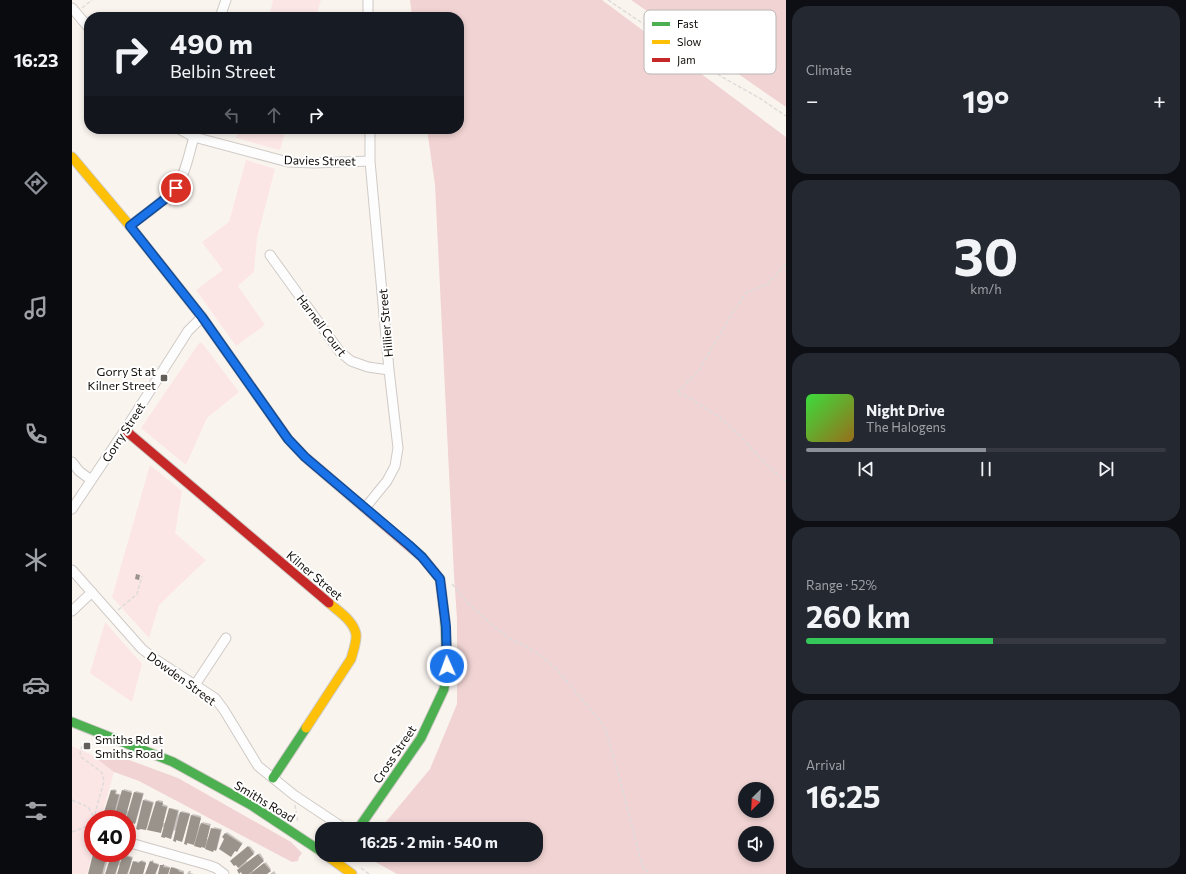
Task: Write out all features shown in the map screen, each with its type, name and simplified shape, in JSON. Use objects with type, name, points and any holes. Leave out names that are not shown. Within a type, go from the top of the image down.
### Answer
[{"type":"street","points":[[222,12],[226,0]]},
{"type":"street","points":[[368,0],[368,12]]},
{"type":"street","points":[[74,10],[84,22]]},
{"type":"street","name":"Davies Street","points":[[188,134],[194,137],[288,162],[314,163],[370,161]]},
{"type":"street","name":"Hillier Street","points":[[365,508],[387,481],[395,466],[398,448],[389,370],[370,161],[370,134]]},
{"type":"street","points":[[130,226],[165,199],[176,188],[184,171],[194,137]]},
{"type":"street","points":[[73,160],[130,226],[202,317],[288,439],[305,457],[422,557],[440,579]]},
{"type":"street","name":"Harnell Court","points":[[270,255],[340,352],[350,361],[368,368],[389,370]]},
{"type":"street","name":"Gorry Street","points":[[72,509],[125,430],[188,331],[202,317]]},
{"type":"street","name":"Kilner Street","points":[[125,430],[350,621],[356,634],[351,659],[273,778]]},
{"type":"street","points":[[72,462],[79,471],[91,480]]},
{"type":"street","name":"Dowden Street","points":[[72,570],[142,649],[215,698],[258,766],[294,795],[334,822]]},
{"type":"street","name":"Cross Street","points":[[363,822],[421,738],[444,689],[447,666],[446,627],[440,579]]},
{"type":"street","points":[[72,611],[92,592]]},
{"type":"street","points":[[195,685],[226,638]]},
{"type":"street","name":"Smiths Road","points":[[72,722],[173,762],[251,805],[315,847]]},
{"type":"street","name":"Smiths Road","points":[[72,731],[194,774]]},
{"type":"street","points":[[136,845],[208,865],[216,868],[224,874]]},
{"type":"street","points":[[336,862],[352,874]]},
{"type":"path","points":[[74,10],[92,0]]},
{"type":"path","points":[[608,0],[644,24]]},
{"type":"path","points":[[718,74],[786,116]]},
{"type":"path","points":[[786,264],[768,284],[747,292],[733,312],[699,370],[677,394],[686,396],[718,416],[786,482]]},
{"type":"path","points":[[113,616],[137,594],[142,576]]},
{"type":"path","points":[[440,579],[450,583],[469,604],[498,630],[544,658],[558,670],[598,718],[605,728],[643,867],[650,874]]},
{"type":"path","points":[[82,746],[80,753],[81,757],[102,773],[104,781],[96,810]]},
{"type":"path","points":[[294,795],[298,823]]},
{"type":"path","points":[[72,800],[88,807],[90,810]]},
{"type":"path","points":[[72,832],[84,828]]},
{"type":"shaded area","points":[[273,0],[321,0],[317,12],[270,12]]},
{"type":"shaded area","points":[[410,0],[602,0],[644,31],[644,74],[701,74],[786,137],[786,874],[397,874],[376,862],[543,862],[543,822],[386,822],[430,769],[457,704],[457,619],[435,185],[428,134],[464,134],[464,12],[411,12]]},
{"type":"shaded area","points":[[631,0],[786,0],[786,107],[738,74],[776,74],[776,10],[645,10]]},
{"type":"shaded area","points":[[237,134],[285,134],[280,150],[236,138]]},
{"type":"shaded area","points":[[246,160],[275,169],[257,238],[254,272],[238,286],[265,325],[236,346],[196,290],[223,270],[202,242],[229,222]]},
{"type":"shaded area","points":[[199,343],[202,343],[239,392],[207,418],[186,465],[141,428]]},
{"type":"shaded area","points":[[150,465],[182,491],[175,533],[206,560],[159,605],[149,638],[112,597]]},
{"type":"shaded area","points":[[105,622],[142,664],[132,702],[90,673]]},
{"type":"shaded area","points":[[72,746],[92,755],[114,772],[103,810],[84,810],[84,862],[90,862],[87,874],[72,874]]},
{"type":"shaded area","points":[[99,756],[110,758],[121,757],[178,778],[291,842],[302,853],[298,861],[292,862],[139,781],[114,772],[97,759]]},
{"type":"building","points":[[136,574],[140,575],[139,580],[135,579]]},
{"type":"building","points":[[111,790],[116,791],[115,794],[119,795],[115,810],[105,810]]},
{"type":"building","points":[[122,790],[132,793],[127,810],[116,810]]},
{"type":"building","points":[[134,792],[143,794],[136,820],[136,810],[129,810]]},
{"type":"building","points":[[143,800],[153,803],[146,830],[136,829]]},
{"type":"building","points":[[156,801],[163,803],[162,806],[167,807],[161,833],[147,830]]},
{"type":"building","points":[[169,808],[178,811],[171,839],[161,837]]},
{"type":"building","points":[[180,812],[190,814],[182,842],[176,840],[176,842],[173,841]]},
{"type":"building","points":[[191,815],[201,818],[194,845],[187,843],[187,845],[184,844]]},
{"type":"building","points":[[201,823],[210,826],[205,848],[194,846]]},
{"type":"building","points":[[211,828],[221,830],[216,851],[214,850],[213,852],[205,849]]},
{"type":"building","points":[[225,833],[242,844],[237,852],[235,851],[231,857],[219,849],[224,839],[222,837]]},
{"type":"building","points":[[248,846],[254,854],[238,868],[236,865],[234,866],[230,861]]},
{"type":"building","points":[[258,854],[264,861],[249,874],[242,874],[241,872],[239,874],[237,870]]},
{"type":"building","points":[[140,861],[146,863],[143,874],[129,874],[133,862],[139,863]]},
{"type":"building","points":[[150,861],[159,865],[155,874],[145,874]]},
{"type":"building","points":[[91,862],[105,862],[102,874],[88,874]]},
{"type":"building","points":[[109,862],[119,862],[115,874],[105,874]]},
{"type":"building","points":[[121,862],[131,862],[127,874],[117,874]]},
{"type":"building","points":[[264,863],[271,871],[267,874],[250,874]]},
{"type":"building","points":[[160,865],[170,868],[168,874],[158,874]]},
{"type":"building","points":[[171,867],[179,870],[178,871],[184,873],[169,874]]},
{"type":"traffic: fast","points":[[363,822],[421,738],[444,689],[447,666],[445,620]]},
{"type":"traffic: fast","points":[[72,722],[173,762],[251,805],[315,847]]},
{"type":"traffic: fast","points":[[273,778],[306,728]]},
{"type":"traffic: slow","points":[[72,157],[130,226],[202,317],[276,422]]},
{"type":"traffic: slow","points":[[306,728],[351,659],[355,643],[356,634],[352,624],[329,603]]},
{"type":"traffic: slow","points":[[336,862],[352,874]]},
{"type":"traffic: jam","points":[[276,422],[288,439],[305,457],[422,557],[440,579],[445,620]]},
{"type":"traffic: jam","points":[[125,430],[329,603]]},
{"type":"place","name":"Gorry St at Kilner Street","points":[[164,378]]},
{"type":"place","name":"Smiths Rd at Smiths Road","points":[[87,746]]},
{"type":"route","points":[[176,188],[165,199],[130,226],[202,317],[288,439],[305,457],[409,545],[422,557],[440,579],[446,627],[447,666]]}]
